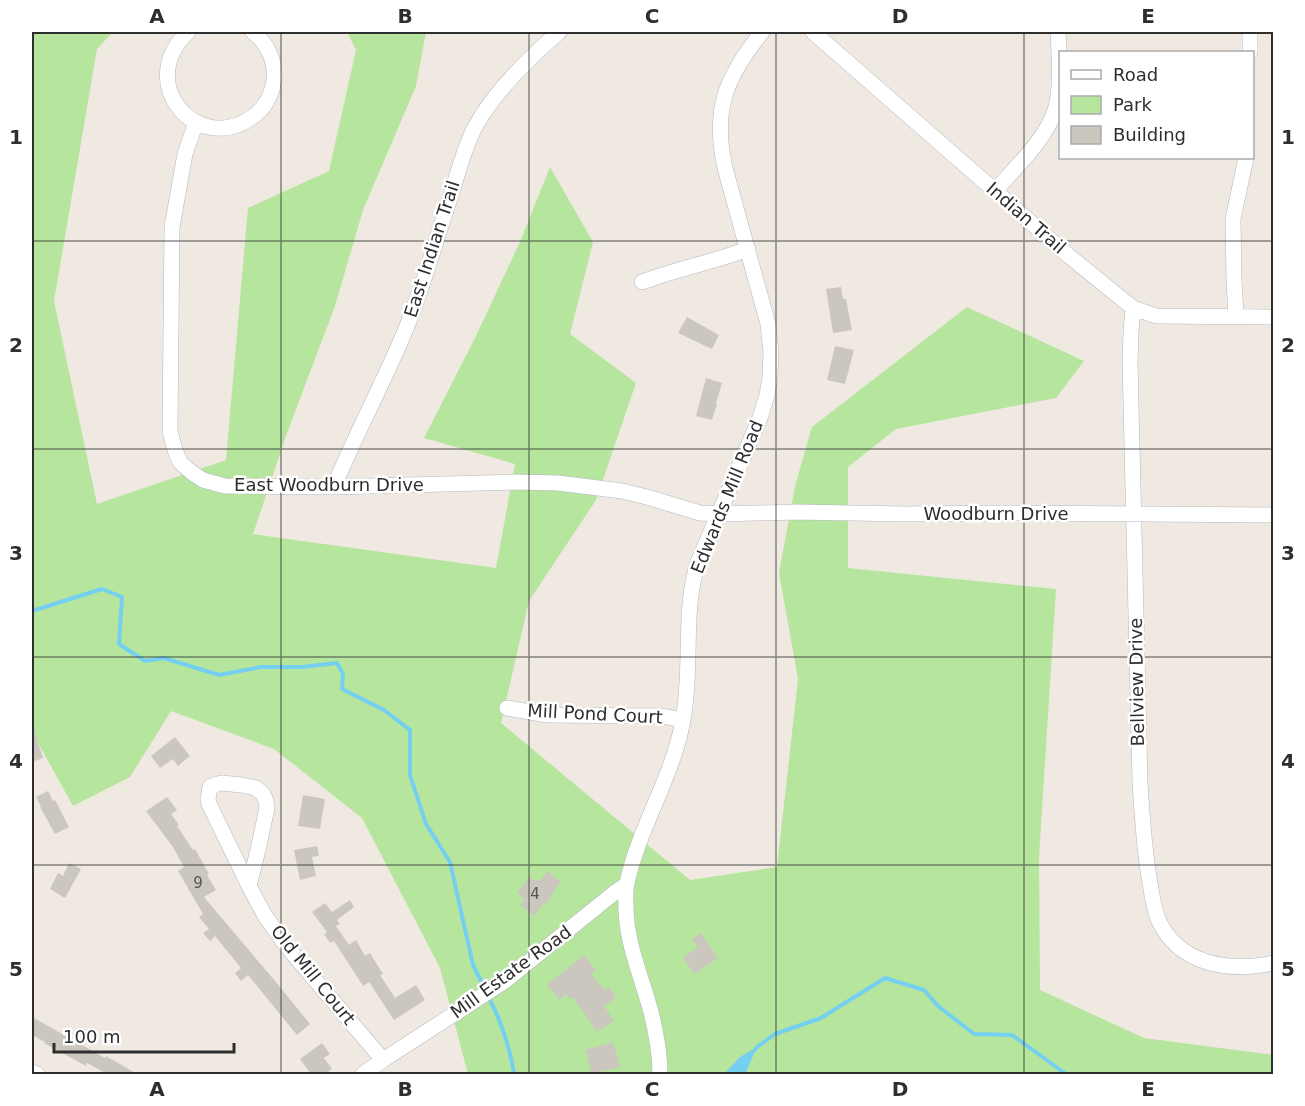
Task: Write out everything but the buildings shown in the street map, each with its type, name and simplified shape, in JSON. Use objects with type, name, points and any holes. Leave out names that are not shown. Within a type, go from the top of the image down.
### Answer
[{"type":"street","points":[[188,32],[172,50],[168,61],[168,85],[178,107],[186,116],[196,122],[220,128],[232,127],[254,117],[269,99],[273,87],[273,63],[270,52],[253,32]]},
{"type":"street","name":"East Indian Trail","points":[[334,487],[347,453],[409,321],[472,132],[488,106],[505,86],[559,32]]},
{"type":"street","name":"Edwards Mill Road","points":[[660,1074],[657,1039],[651,1011],[629,936],[626,885],[670,765],[683,720],[688,678],[691,588],[698,562],[760,418],[770,377],[771,351],[768,324],[725,168],[720,128],[725,94],[732,75],[745,53],[762,32]]},
{"type":"street","name":"Indian Trail","points":[[813,32],[1069,256],[1133,308],[1156,316],[1274,317]]},
{"type":"street","points":[[995,191],[1042,137],[1050,124],[1058,97],[1058,32]]},
{"type":"street","points":[[1250,32],[1251,51]]},
{"type":"street","name":"East Woodburn Drive","points":[[196,122],[185,154],[172,227],[170,431],[174,450],[180,462],[190,472],[203,480],[216,484],[270,487],[558,483],[622,492],[700,513],[718,514]]},
{"type":"street","points":[[1236,316],[1233,219],[1246,159]]},
{"type":"street","points":[[642,282],[748,249]]},
{"type":"street","name":"Bellview Drive","points":[[1133,308],[1131,362],[1140,782],[1143,832],[1153,904],[1164,930],[1180,948],[1192,956],[1209,963],[1240,968],[1274,963]]},
{"type":"street","name":"Woodburn Drive","points":[[718,514],[797,512],[1274,515]]},
{"type":"street","name":"Mill Pond Court","points":[[507,708],[547,715],[662,716],[683,720]]},
{"type":"street","name":"Old Mill Court","points":[[249,886],[265,819],[266,801],[263,794],[256,788],[217,784],[210,787],[208,799],[249,886],[265,916],[288,948],[384,1060]]},
{"type":"street","name":"Mill Estate Road","points":[[363,1074],[504,981],[626,885]]},
{"type":"street","points":[[32,1072],[37,1074]]},
{"type":"green space","points":[[32,32],[113,32],[97,49],[54,301],[97,504],[226,460],[248,208],[329,171],[356,50],[347,32],[426,32],[416,86],[363,210],[335,306],[287,433],[253,534],[496,568],[515,464],[424,438],[475,338],[520,242],[550,167],[593,242],[570,334],[636,383],[596,500],[529,601],[501,723],[690,880],[777,867],[798,679],[779,573],[795,486],[812,427],[967,307],[1084,361],[1056,398],[896,429],[848,467],[848,568],[1056,589],[1039,857],[1040,990],[1144,1038],[1273,1055],[1273,1074],[468,1074],[440,968],[362,818],[274,749],[171,711],[130,777],[73,806],[32,732]]},
{"type":"water","points":[[757,1047],[745,1074],[724,1074],[740,1057]]},
{"type":"waterway","points":[[32,611],[102,589],[122,597],[119,644],[145,661],[164,658],[219,675],[261,667],[302,667],[337,663],[343,674],[342,689],[384,710],[410,730],[410,775],[426,824],[450,862],[473,965],[485,989]]},
{"type":"waterway","points":[[755,1050],[775,1034],[821,1018],[885,978],[924,990],[938,1006],[974,1034],[1012,1035],[1066,1074]]},
{"type":"waterway","points":[[488,996],[504,1034],[514,1074]]}]
